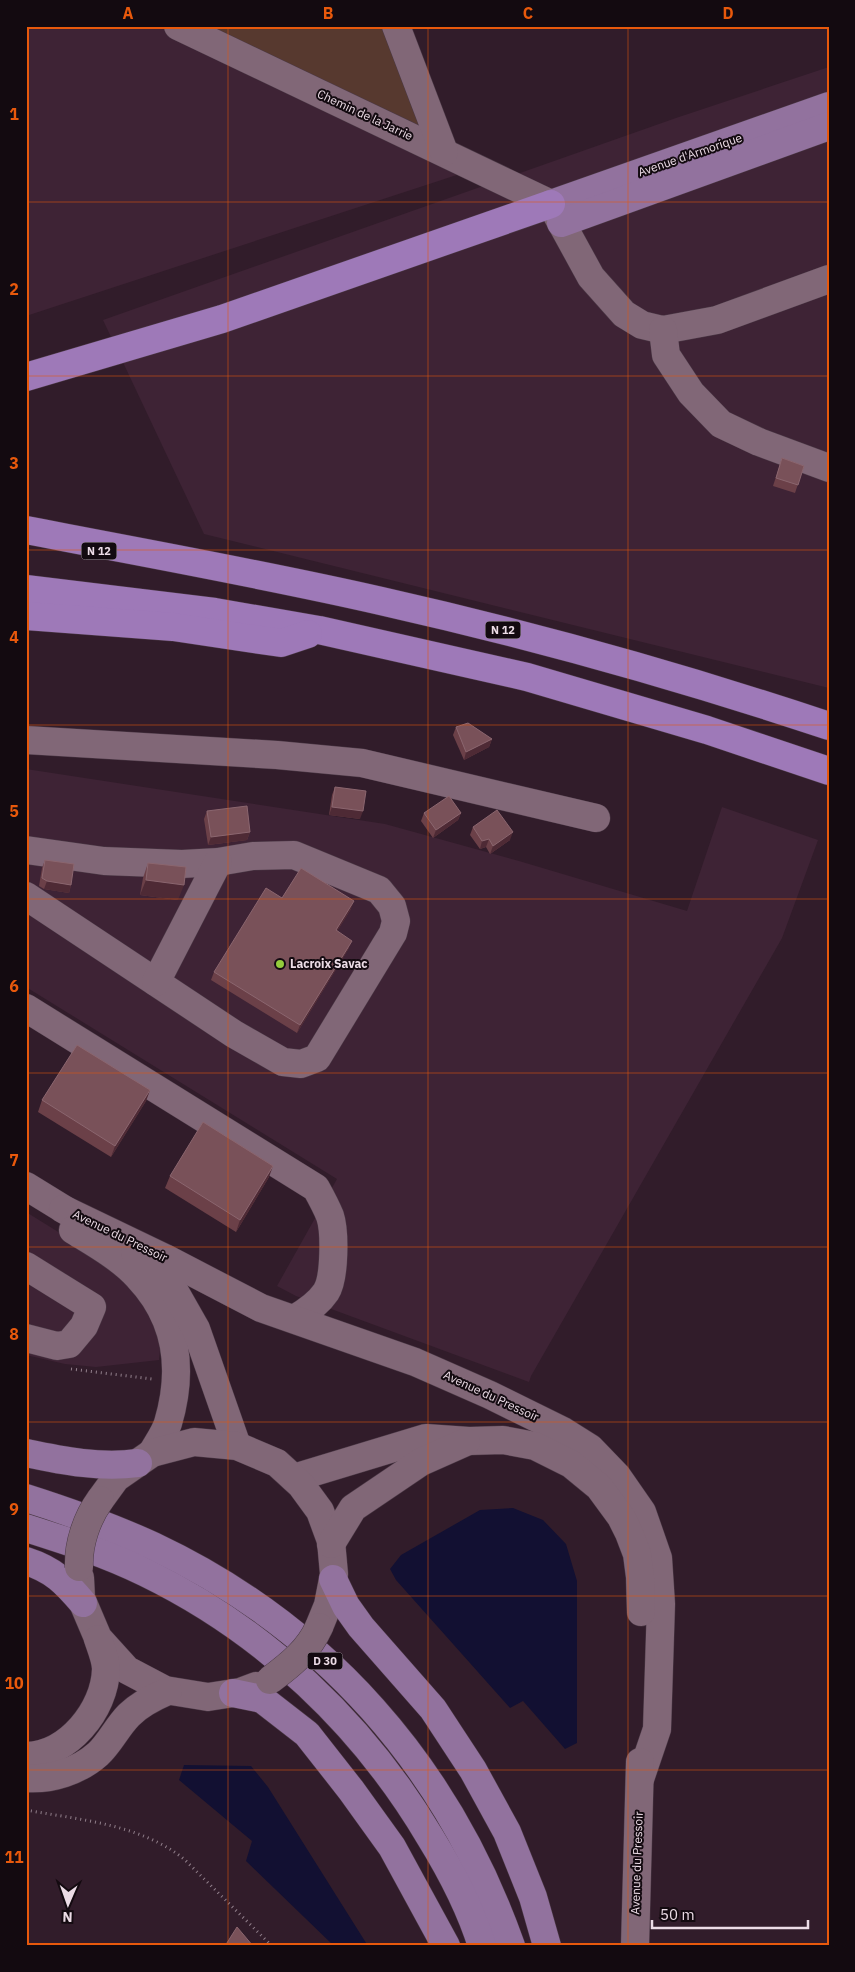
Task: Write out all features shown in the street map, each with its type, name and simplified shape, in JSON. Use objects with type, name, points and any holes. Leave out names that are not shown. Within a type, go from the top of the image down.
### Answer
[{"type":"highway","points":[[26,377],[222,320],[556,213]]},
{"type":"highway","points":[[26,530],[172,558]]},
{"type":"highway","name":"N 12","points":[[26,544],[172,558],[380,600],[540,639],[719,690],[829,726]]},
{"type":"highway","points":[[26,589],[215,612],[319,630],[527,678],[707,730],[829,771]]},
{"type":"highway","points":[[26,616],[173,627],[281,643],[319,630]]},
{"type":"main road","name":"Avenue d'Armorique","points":[[556,213],[829,106]]},
{"type":"main road","name":"Avenue d'Armorique","points":[[556,213],[829,126]]},
{"type":"main road","points":[[26,1453],[68,1461],[114,1466],[145,1458]]},
{"type":"main road","name":"D 30","points":[[26,1498],[82,1516],[154,1546],[224,1584],[280,1623],[345,1678],[392,1730],[437,1791],[474,1856],[511,1946]]},
{"type":"main road","name":"D 30","points":[[26,1528],[73,1543],[146,1573],[219,1614],[264,1646],[309,1684],[366,1745],[412,1807],[452,1873],[482,1946]]},
{"type":"main road","points":[[26,1561],[38,1565],[63,1579],[84,1603]]},
{"type":"main road","points":[[333,1579],[346,1606],[361,1627],[433,1709],[473,1770],[507,1832],[533,1897],[547,1946]]},
{"type":"main road","points":[[234,1693],[262,1699],[307,1734],[392,1847],[446,1946]]},
{"type":"street","name":"Chemin de la Jarrie","points":[[178,26],[444,152],[556,213]]},
{"type":"street","points":[[396,26],[444,152]]},
{"type":"street","points":[[556,213],[591,277],[624,314],[642,325],[662,330],[717,320],[829,279]]},
{"type":"street","points":[[662,330],[666,355],[691,393],[721,424],[759,442],[829,468]]},
{"type":"street","points":[[26,740],[277,755],[362,763],[596,818]]},
{"type":"street","points":[[26,850],[104,861],[182,864],[218,862],[253,856],[294,855],[379,890],[392,906],[396,921],[393,933],[317,1058],[301,1064],[282,1062],[234,1034],[26,896]]},
{"type":"street","points":[[156,982],[218,862]]},
{"type":"street","points":[[26,1008],[316,1188],[330,1218],[334,1248],[332,1268],[327,1291],[310,1310],[294,1319]]},
{"type":"street","points":[[26,1186],[139,1254],[176,1292],[196,1329],[237,1446]]},
{"type":"street","points":[[26,1203],[97,1244],[138,1276],[157,1300],[172,1331],[177,1357],[176,1382],[168,1424],[145,1458]]},
{"type":"street","name":"Avenue du Pressoir","points":[[63,1209],[165,1258],[261,1308],[415,1362],[498,1399],[563,1431],[590,1448],[617,1476],[642,1512],[658,1558],[661,1604],[657,1729],[640,1779]]},
{"type":"street","points":[[26,1266],[92,1307],[84,1326],[69,1344],[57,1346],[26,1338]]},
{"type":"street","name":"Avenue du Pressoir","points":[[294,1478],[426,1438],[469,1441],[503,1440],[536,1446],[571,1464],[599,1487],[621,1517],[637,1554],[642,1600],[640,1779],[635,1946]]},
{"type":"street","points":[[331,1544],[353,1508],[421,1462],[469,1441]]},
{"type":"street","points":[[26,1756],[56,1748],[71,1738],[85,1724],[95,1708],[106,1668],[98,1638],[81,1598],[79,1555],[91,1513],[116,1478],[145,1458],[194,1442],[237,1446],[277,1463],[301,1485],[320,1511],[331,1544],[333,1579],[328,1605],[316,1635],[296,1660],[270,1680],[240,1692],[208,1697],[168,1691],[127,1670],[98,1638]]},
{"type":"street","points":[[26,1778],[37,1779],[66,1773],[84,1764],[98,1754],[129,1715],[142,1704],[168,1691]]},
{"type":"path","points":[[63,1368],[176,1382]]},
{"type":"path","points":[[26,1810],[110,1825],[148,1837],[170,1848],[184,1859],[272,1946]]},
{"type":"shaded area","points":[[26,26],[178,26],[472,170],[26,316]]},
{"type":"shaded area","points":[[178,26],[396,26],[444,152]]},
{"type":"shaded area","points":[[829,67],[829,688],[204,534],[103,320],[676,118]]},
{"type":"shaded area","points":[[26,769],[385,824],[519,861],[687,911],[722,807],[818,840],[782,938],[529,1382],[296,1296],[277,1286],[337,1179],[26,987]]},
{"type":"shaded area","points":[[26,1212],[118,1269],[162,1327],[159,1360],[96,1367],[65,1364],[26,1355]]},
{"type":"shaded area","points":[[513,1508],[543,1520],[566,1544],[577,1581],[577,1743],[565,1749],[523,1701],[510,1708],[396,1580],[390,1569],[401,1555],[480,1510]]},
{"type":"shaded area","points":[[184,1765],[251,1766],[268,1787],[368,1946],[334,1946],[246,1861],[252,1841],[179,1780]]},
{"type":"building","points":[[782,458],[804,466],[798,485],[776,478]]},
{"type":"building","points":[[468,723],[492,739],[466,752],[456,727]]},
{"type":"building","points":[[335,787],[366,791],[363,811],[332,807]]},
{"type":"building","points":[[449,796],[461,813],[436,830],[424,813]]},
{"type":"building","points":[[247,806],[250,832],[211,837],[207,811]]},
{"type":"building","points":[[497,810],[513,832],[493,846],[489,839],[482,841],[473,827]]},
{"type":"building","points":[[45,860],[74,864],[71,885],[47,881],[42,878]]},
{"type":"building","points":[[148,863],[186,867],[184,885],[146,880]]},
{"type":"building","name":"Lacroix Savac","points":[[301,868],[354,901],[336,930],[352,941],[300,1025],[214,972],[266,888],[282,898]]},
{"type":"building","points":[[77,1045],[150,1090],[115,1146],[42,1100]]},
{"type":"building","points":[[203,1122],[273,1166],[240,1220],[170,1176]]},
{"type":"building","points":[[237,1927],[253,1946],[225,1946]]},
{"type":"place","name":"Lacroix Savac","points":[[280,964]]}]
